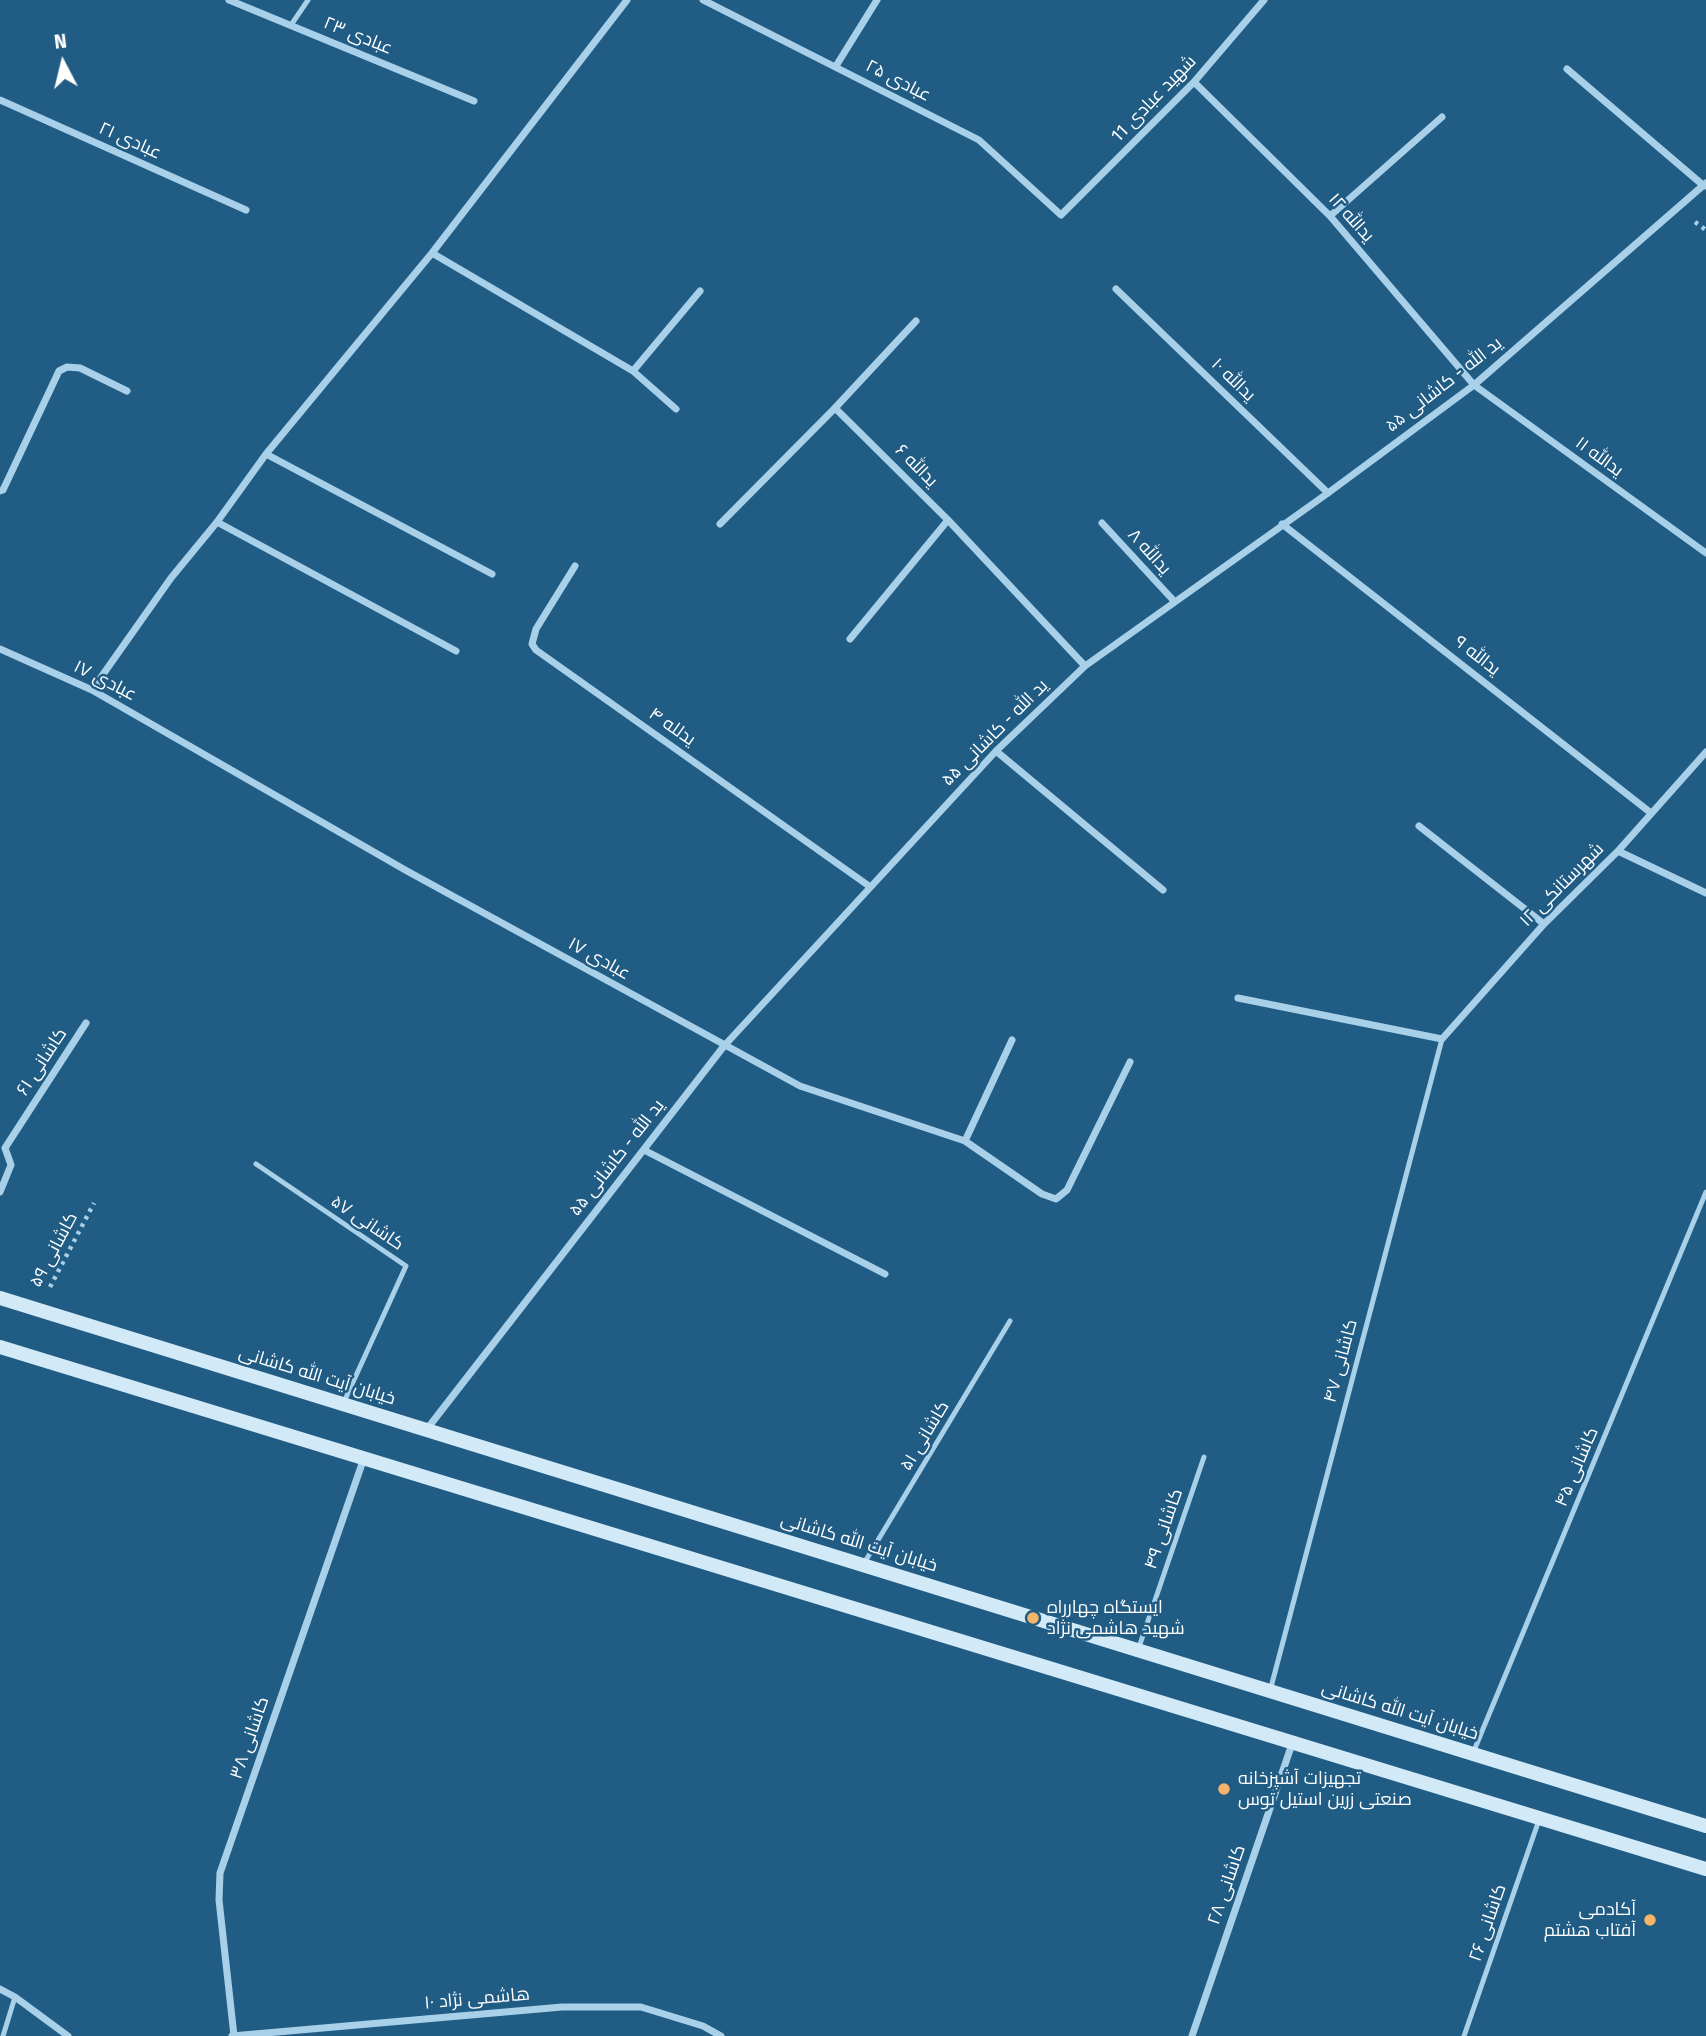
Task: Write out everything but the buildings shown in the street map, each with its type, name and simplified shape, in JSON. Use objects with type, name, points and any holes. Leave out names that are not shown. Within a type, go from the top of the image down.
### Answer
[{"type":"main road","name":"خیابان آیت الله کاشانی","points":[[0,1298],[1706,1826]]},
{"type":"main road","points":[[0,1347],[1706,1869]]},
{"type":"street","name":"عبادی ۲۳","points":[[229,0],[474,101]]},
{"type":"street","points":[[92,690],[171,578],[217,522],[266,454],[432,253],[628,0]]},
{"type":"street","name":"عبادی ۲۵","points":[[703,0],[979,140],[1061,215]]},
{"type":"street","points":[[836,66],[877,0]]},
{"type":"street","name":"شهید عبادی 11","points":[[1061,215],[1194,82],[1265,0]]},
{"type":"street","points":[[1567,69],[1705,184]]},
{"type":"street","name":"یدالله ۱۲","points":[[1194,82],[1330,216],[1474,385]]},
{"type":"street","name":"عبادی ۲۱","points":[[0,100],[246,210]]},
{"type":"street","points":[[1330,216],[1442,117]]},
{"type":"street","name":"ید الله - کاشانی ۵۵","points":[[426,1430],[724,1046],[996,751],[1085,666],[1474,385],[1705,184]]},
{"type":"street","points":[[432,253],[633,371],[676,409]]},
{"type":"street","name":"یدالله ۱۰","points":[[1116,289],[1328,493]]},
{"type":"street","points":[[633,371],[700,291]]},
{"type":"street","points":[[720,524],[835,408],[916,321]]},
{"type":"street","points":[[0,491],[59,371],[67,367],[80,368],[127,391]]},
{"type":"street","name":"یدالله ۱۱","points":[[1474,385],[1706,554]]},
{"type":"street","name":"یدالله ۶","points":[[835,408],[948,520],[1085,666]]},
{"type":"street","points":[[266,454],[492,574]]},
{"type":"street","points":[[850,639],[948,520]]},
{"type":"street","points":[[217,522],[456,650]]},
{"type":"street","name":"یدالله ۸","points":[[1102,523],[1174,601]]},
{"type":"street","name":"یدالله ۹","points":[[1282,524],[1651,813]]},
{"type":"street","name":"یدلله ۴","points":[[575,566],[536,629],[532,644],[536,650],[869,886]]},
{"type":"street","name":"عبادی ۱۷","points":[[0,649],[92,690],[407,871],[800,1086],[965,1141],[1042,1194],[1056,1199],[1066,1190],[1130,1062]]},
{"type":"street","points":[[996,751],[1163,890]]},
{"type":"street","name":"شهرستانکی ۱۲","points":[[1442,1040],[1544,924],[1618,851],[1706,752]]},
{"type":"street","points":[[1419,826],[1544,924]]},
{"type":"street","points":[[1618,851],[1706,893]]},
{"type":"street","points":[[1238,998],[1442,1040]]},
{"type":"street","name":"کاشانی ۶۱","points":[[0,1192],[11,1165],[5,1148],[86,1023]]},
{"type":"street","points":[[965,1141],[1012,1040]]},
{"type":"street","points":[[644,1150],[885,1274]]},
{"type":"street","name":"کاشانی ۳۸","points":[[233,2036],[219,1900],[220,1873],[364,1458]]},
{"type":"street","name":"کاشانی ۲۸","points":[[1192,2036],[1292,1744]]},
{"type":"street","points":[[0,1989],[68,2036]]},
{"type":"street","name":"هاشمی نژاد ۱۰","points":[[233,2036],[562,2007],[641,2007],[703,2026],[721,2036]]},
{"type":"lane","points":[[291,25],[308,0]]},
{"type":"lane","name":"کاشانی ۴۷","points":[[1270,1691],[1442,1040]]},
{"type":"lane","name":"کاشانی ۵۷","points":[[256,1164],[406,1266],[343,1404]]},
{"type":"lane","name":"کاشانی ۴۵","points":[[1473,1753],[1706,1192]]},
{"type":"lane","points":[[1699,1210],[1706,1213]]},
{"type":"lane","name":"کاشانی ۵۱","points":[[863,1565],[1010,1321]]},
{"type":"lane","name":"کاشانی ۴۹","points":[[1139,1650],[1203,1457]]},
{"type":"lane","name":"کاشانی ۲۶","points":[[1464,2036],[1539,1820]]},
{"type":"lane","points":[[3,2036],[15,1997]]},
{"type":"path","name":"کاشانی ۵۹","points":[[39,1310],[94,1203]]},
{"type":"place","name":"ایستگاه چهارراه شهید هاشمی نژاد","points":[[1033,1618]]},
{"type":"place","name":"تجهیزات آشپزخانه صنعتی زرین استیل توس","points":[[1224,1789]]},
{"type":"place","name":"آکادمی آفتاب هشتم","points":[[1650,1920]]}]
